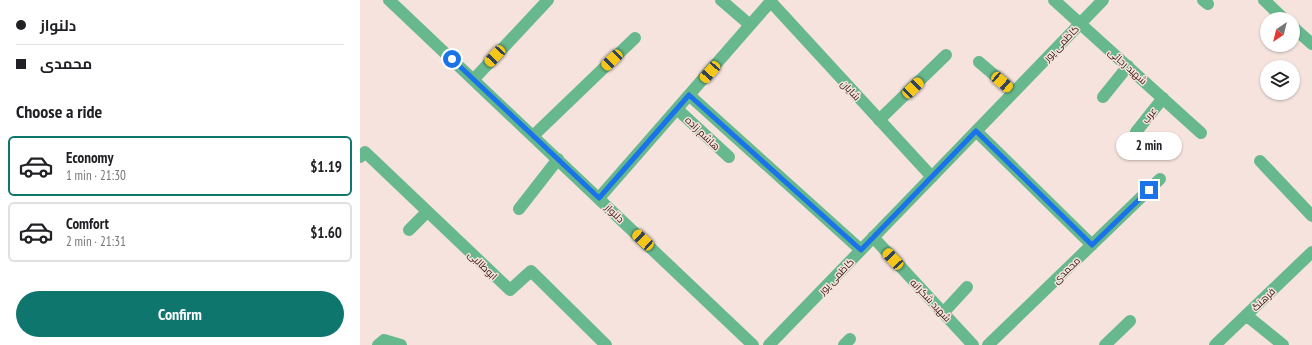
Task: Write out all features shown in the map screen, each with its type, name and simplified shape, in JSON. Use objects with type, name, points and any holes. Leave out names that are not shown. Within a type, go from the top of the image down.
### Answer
[{"type":"street","name":"دلنواز","points":[[389,0],[753,345]]},
{"type":"street","points":[[474,79],[548,0]]},
{"type":"street","points":[[721,0],[750,25]]},
{"type":"street","name":"شهید رجائی","points":[[1054,0],[1201,132]]},
{"type":"street","name":"کاظمی پور","points":[[769,345],[1103,0]]},
{"type":"street","points":[[1264,0],[1277,12]]},
{"type":"street","points":[[599,198],[772,1]]},
{"type":"street","name":"شایان","points":[[772,1],[932,177]]},
{"type":"street","points":[[1300,33],[1312,44]]},
{"type":"street","points":[[533,136],[635,38]]},
{"type":"street","points":[[879,120],[946,55]]},
{"type":"street","points":[[979,62],[1014,92]]},
{"type":"street","points":[[1103,97],[1128,66]]},
{"type":"street","points":[[689,95],[861,250]]},
{"type":"street","name":"عرب","points":[[1136,132],[1163,98]]},
{"type":"street","name":"هاشم زاده","points":[[677,109],[729,157]]},
{"type":"street","points":[[976,131],[1092,245]]},
{"type":"street","name":"ابوطالبی","points":[[360,157],[365,152],[510,290],[531,271],[606,345]]},
{"type":"street","points":[[519,209],[558,159]]},
{"type":"street","points":[[1260,161],[1312,216]]},
{"type":"street","name":"محمدی","points":[[988,345],[1160,179]]},
{"type":"street","points":[[409,230],[428,212]]},
{"type":"street","name":"شهید شکرانه","points":[[873,237],[973,345]]},
{"type":"street","name":"فرهنگ","points":[[1215,345],[1312,252]]},
{"type":"street","points":[[943,313],[967,288]]},
{"type":"street","points":[[1246,315],[1283,345]]},
{"type":"street","points":[[1105,345],[1130,321]]},
{"type":"street","points":[[378,345],[384,340],[401,345]]},
{"type":"route","points":[[452,59],[599,198],[689,95],[861,250],[976,131],[1092,245],[1149,190]]}]
